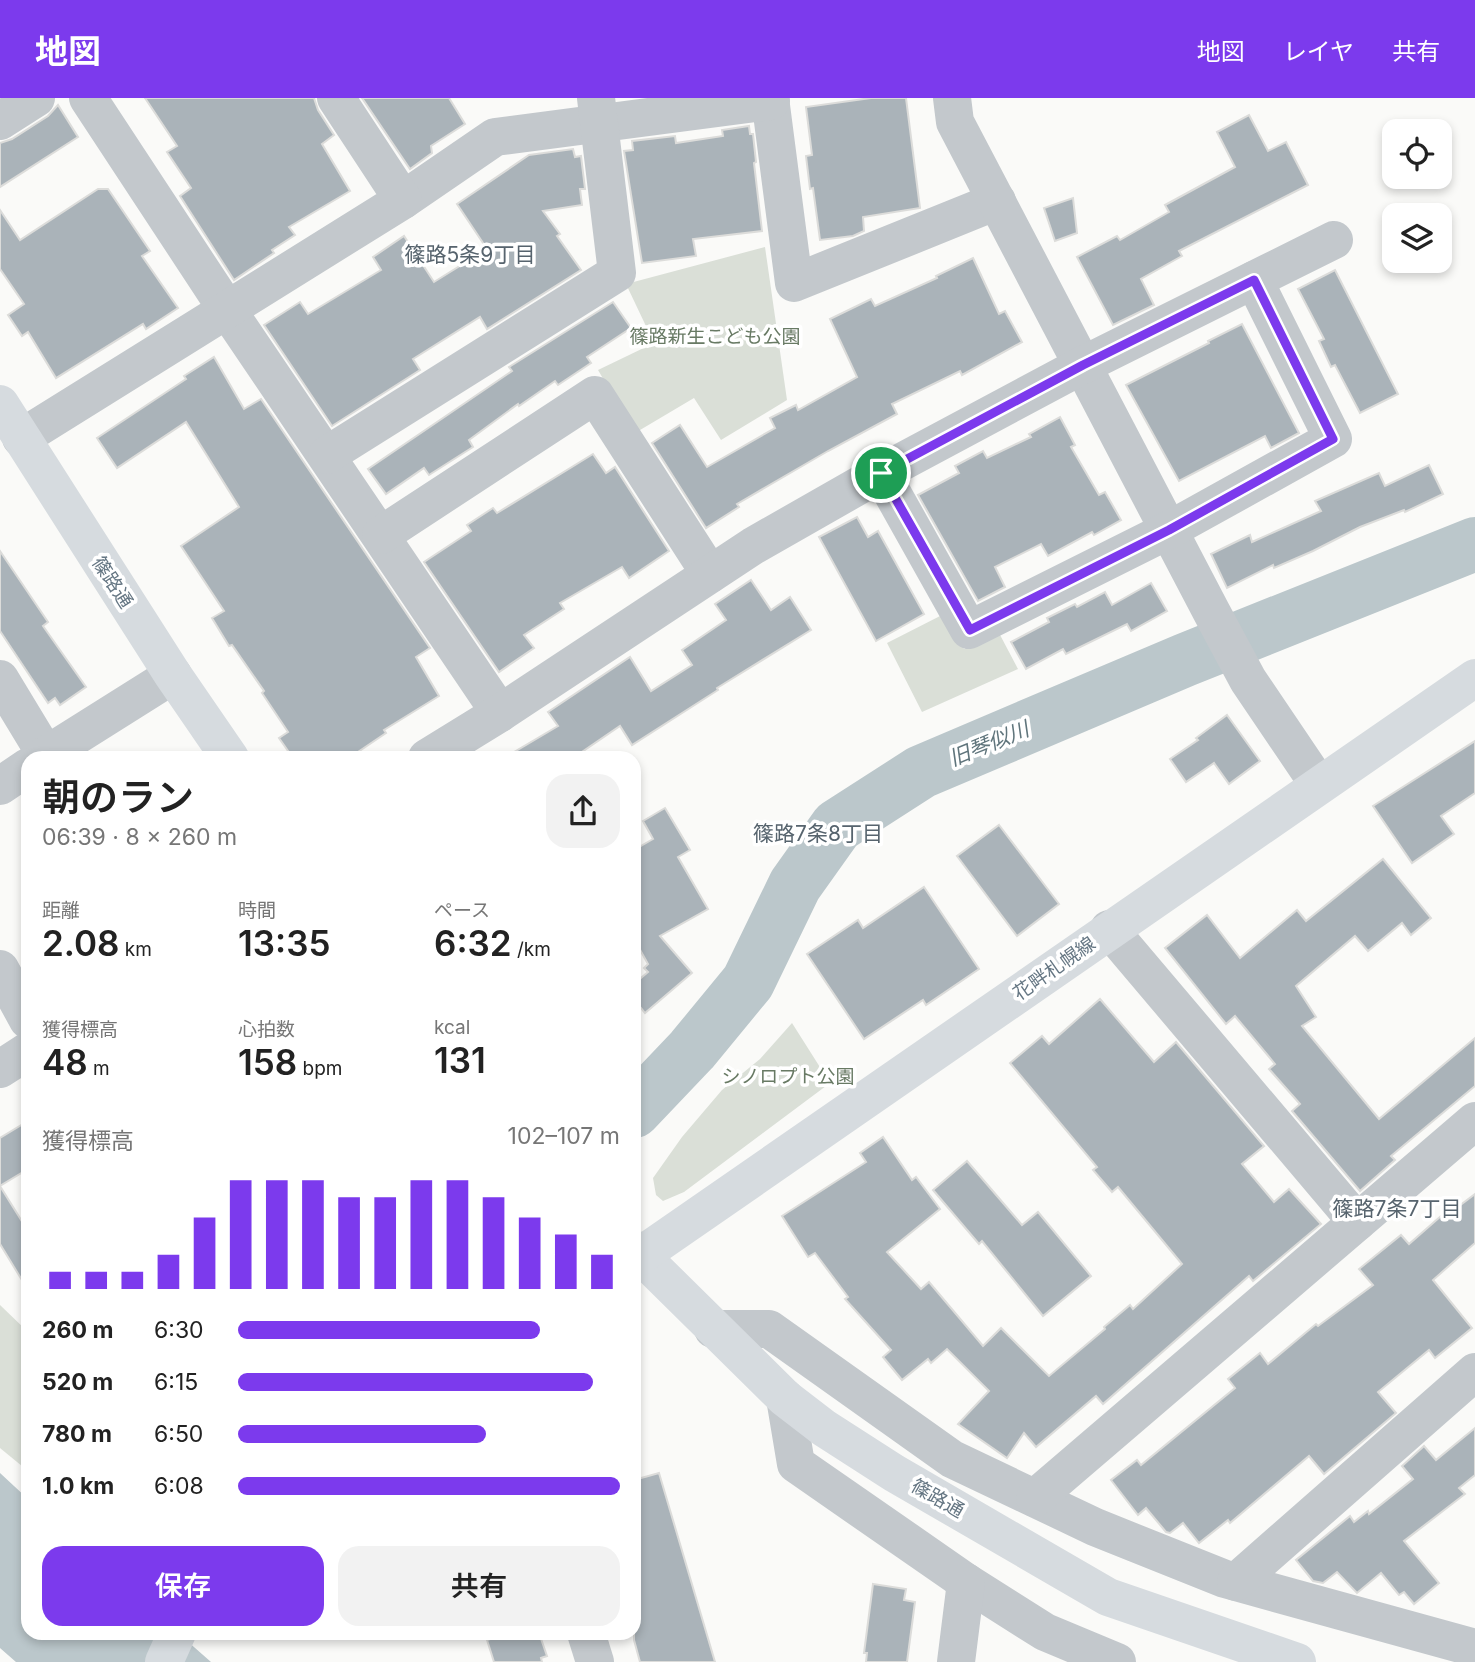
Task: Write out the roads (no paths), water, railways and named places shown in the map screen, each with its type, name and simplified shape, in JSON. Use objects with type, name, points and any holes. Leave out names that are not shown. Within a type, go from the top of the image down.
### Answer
[{"type":"main road","name":"篠路通","points":[[0,404],[225,751]]},
{"type":"main road","name":"花畔札幌線","points":[[641,1252],[1475,678]]},
{"type":"main road","name":"篠路通","points":[[641,1260],[785,1398],[824,1428],[894,1473],[1108,1597],[1297,1662]]},
{"type":"main road","points":[[164,1662],[174,1640]]},
{"type":"street","points":[[0,121],[36,98]]},
{"type":"street","points":[[88,98],[226,308],[500,713]]},
{"type":"street","points":[[336,98],[403,200]]},
{"type":"street","points":[[952,98],[956,122],[1244,672],[1319,785]]},
{"type":"street","points":[[22,438],[226,308],[403,200],[495,137],[597,111],[771,100],[794,284],[997,201]]},
{"type":"street","points":[[327,455],[617,273],[597,111]]},
{"type":"street","points":[[439,751],[753,546],[881,473],[1083,365],[1334,240]]},
{"type":"street","points":[[881,473],[970,630],[1169,530],[1333,439],[1254,280]]},
{"type":"street","points":[[381,535],[595,396],[710,575]]},
{"type":"street","points":[[52,751],[173,674]]},
{"type":"street","points":[[0,680],[34,751]]},
{"type":"street","points":[[0,786],[21,772]]},
{"type":"street","points":[[1110,929],[1357,1222]]},
{"type":"street","points":[[0,969],[21,1007]]},
{"type":"street","points":[[0,1069],[21,1056]]},
{"type":"street","points":[[1035,1498],[1475,1121]]},
{"type":"street","points":[[713,1329],[769,1329],[952,1459],[1095,1527],[1236,1582],[1475,1648]]},
{"type":"street","points":[[1236,1582],[1475,1372]]},
{"type":"street","points":[[785,1398],[796,1464],[966,1582],[1045,1632],[1117,1662]]},
{"type":"street","points":[[956,1662],[966,1582]]},
{"type":"street","points":[[588,1640],[595,1662]]},
{"type":"waterway","name":"旧琴似川","points":[[641,1104],[692,1050],[748,982],[795,885],[837,826],[921,772],[1185,660],[1475,544]]},
{"type":"district","name":"篠路5条9丁目","points":[[470,255]]},
{"type":"district","name":"篠路7条8丁目","points":[[818,834]]},
{"type":"district","name":"篠路7条7丁目","points":[[1397,1209]]},
{"type":"park label","name":"篠路新生こども公園","points":[[715,336]]},
{"type":"park label","name":"シノロプト公園","points":[[788,1076]]}]
